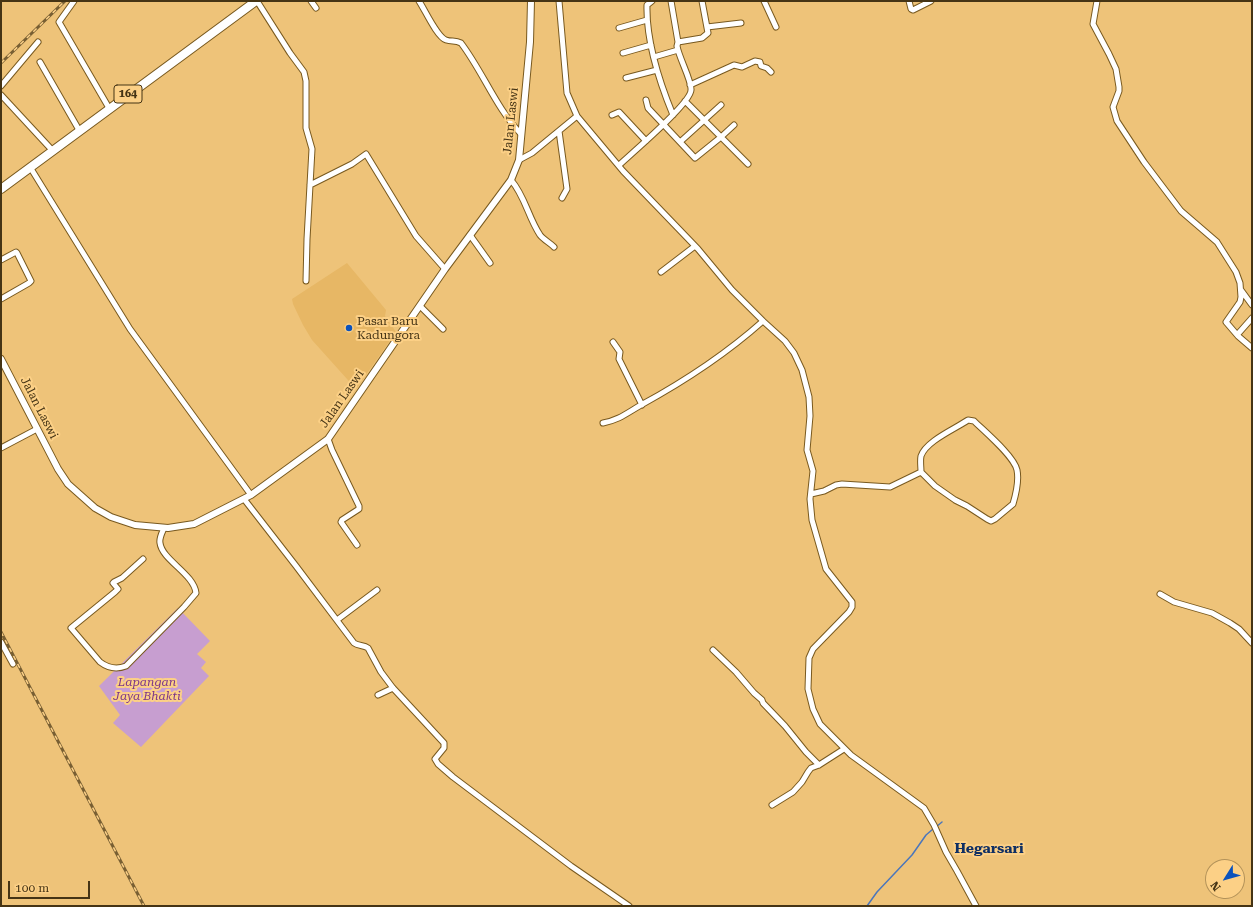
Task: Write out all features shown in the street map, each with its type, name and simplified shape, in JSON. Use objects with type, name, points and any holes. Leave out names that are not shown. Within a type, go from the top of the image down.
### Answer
[{"type":"main road","name":"164","points":[[1,189],[79,130],[257,1]]},
{"type":"street","points":[[74,1],[59,22],[109,108]]},
{"type":"street","points":[[257,1],[304,72],[306,81],[306,128],[312,148],[306,281]]},
{"type":"street","points":[[311,1],[316,8]]},
{"type":"street","points":[[419,1],[440,36],[446,40],[457,40],[462,43],[503,112],[521,134]]},
{"type":"street","name":"Jalan Laswi","points":[[2,362],[58,469],[68,484],[96,508],[110,517],[123,522],[147,527],[177,527],[194,524],[251,495],[328,439],[444,269],[511,180],[519,160],[530,42],[531,1]]},
{"type":"street","points":[[559,1],[567,93],[577,116],[619,165],[695,246],[732,290],[785,341],[794,353],[802,370],[809,397],[810,416],[807,445],[812,471],[812,520],[826,569],[852,602],[852,607],[849,612],[813,649],[809,658],[808,688],[813,708],[820,724],[844,749],[924,808],[976,906]]},
{"type":"street","points":[[652,1],[647,5],[647,20],[651,45],[657,70],[673,115]]},
{"type":"street","points":[[619,165],[673,115],[691,92],[677,46],[678,42],[671,1]]},
{"type":"street","points":[[678,42],[702,38],[708,33],[702,1]]},
{"type":"street","points":[[764,1],[776,27]]},
{"type":"street","points":[[909,1],[911,9],[913,10],[931,1]]},
{"type":"street","points":[[1097,1],[1093,24],[1116,69],[1119,91],[1112,107],[1117,121],[1144,162],[1181,211],[1217,242],[1236,272],[1241,290],[1240,302],[1226,322],[1252,348]]},
{"type":"street","points":[[619,28],[647,20]]},
{"type":"street","points":[[707,27],[741,23]]},
{"type":"street","points":[[1,86],[38,42]]},
{"type":"street","points":[[623,53],[651,45]]},
{"type":"street","points":[[654,57],[678,50]]},
{"type":"street","points":[[690,85],[734,65],[742,67],[755,61],[760,62],[761,66],[767,68],[771,72]]},
{"type":"street","points":[[40,62],[79,130]]},
{"type":"street","points":[[626,78],[657,70]]},
{"type":"street","points":[[1,95],[52,150]]},
{"type":"street","points":[[646,100],[648,108],[695,158],[722,138],[734,125]]},
{"type":"street","points":[[685,101],[748,164]]},
{"type":"street","points":[[680,142],[721,104]]},
{"type":"street","points":[[612,115],[619,112],[646,141]]},
{"type":"street","points":[[519,160],[532,153],[577,116]]},
{"type":"street","points":[[559,131],[567,189],[562,198]]},
{"type":"street","points":[[310,185],[352,164],[366,154],[416,236],[444,269]]},
{"type":"street","points":[[30,167],[130,329],[251,495]]},
{"type":"street","points":[[511,180],[524,199],[536,228],[541,236],[554,247]]},
{"type":"street","points":[[470,235],[490,263]]},
{"type":"street","points":[[661,272],[695,246]]},
{"type":"street","points":[[1,260],[16,252],[31,281],[1,299]]},
{"type":"street","points":[[1241,290],[1252,305]]},
{"type":"street","points":[[420,306],[443,329]]},
{"type":"street","points":[[1237,334],[1252,318]]},
{"type":"street","points":[[602,423],[620,418],[704,368],[739,343],[763,321]]},
{"type":"street","points":[[613,342],[620,352],[619,359],[642,405]]},
{"type":"street","points":[[968,420],[974,421],[998,444],[1016,467],[1018,475],[1013,504],[991,521],[955,500],[935,486],[921,472],[920,458],[923,451],[932,442],[968,420]]},
{"type":"street","points":[[1,448],[37,429]]},
{"type":"street","points":[[328,439],[359,506],[359,509],[341,522],[357,545]]},
{"type":"street","points":[[811,494],[842,484],[890,487],[921,472]]},
{"type":"street","points":[[244,499],[354,643],[368,648],[378,668],[393,688],[444,743],[444,748],[435,759],[443,769],[572,866],[629,906]]},
{"type":"street","points":[[143,559],[122,578],[113,583],[118,589],[115,592],[71,628],[100,662],[114,669],[126,666],[196,593],[193,585],[161,549],[160,538],[164,528]]},
{"type":"street","points":[[337,620],[377,590]]},
{"type":"street","points":[[1160,594],[1174,602],[1212,613],[1239,629],[1252,643]]},
{"type":"street","points":[[1,642],[12,664]]},
{"type":"street","points":[[713,650],[762,700],[819,765]]},
{"type":"street","points":[[378,695],[393,688]]},
{"type":"street","points":[[772,805],[793,792],[811,768],[819,765],[844,749]]},
{"type":"shaded area","name":"Pasar Baru Kadungora","points":[[347,263],[386,310],[385,316],[396,332],[356,389],[312,340],[303,325],[292,299]]},
{"type":"green space","name":"Lapangan Jaya Bhakti","points":[[178,608],[210,641],[197,654],[206,662],[201,668],[209,676],[141,747],[113,723],[120,715],[99,686]]},
{"type":"waterway","points":[[936,827],[942,822]]},
{"type":"waterway","points":[[867,906],[877,892],[912,855],[926,835],[933,829]]},
{"type":"railway","points":[[1,63],[65,1]]},
{"type":"railway","points":[[1,632],[144,906]]},
{"type":"place","name":"Pasar Baru Kadungora","points":[[349,328]]},
{"type":"district","name":"Hegarsari","points":[[989,849]]}]
